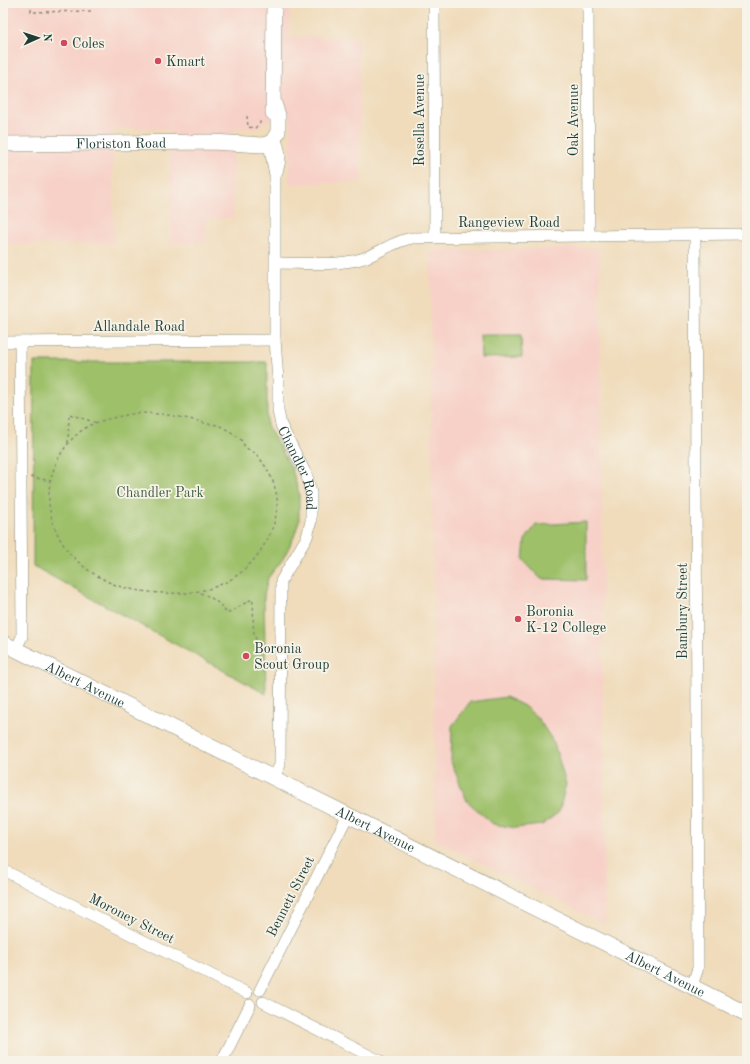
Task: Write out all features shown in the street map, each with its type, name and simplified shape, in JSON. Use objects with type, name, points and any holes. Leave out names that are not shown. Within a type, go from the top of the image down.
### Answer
[{"type":"main road","points":[[270,138],[274,103],[274,3]]},
{"type":"main road","name":"Floriston Road","points":[[3,144],[239,143],[259,137],[270,138]]},
{"type":"main road","name":"Albert Avenue","points":[[9,647],[747,1014]]},
{"type":"street","name":"Rosella Avenue","points":[[434,3],[435,237]]},
{"type":"street","name":"Oak Avenue","points":[[588,3],[589,236]]},
{"type":"street","name":"Chandler Road","points":[[270,138],[281,154],[281,163],[275,175],[275,340],[278,380],[278,411],[281,425],[307,476],[311,493],[311,520],[307,537],[281,581],[279,648],[280,765],[273,779]]},
{"type":"street","name":"Bambury Street","points":[[692,986],[698,968],[694,234]]},
{"type":"street","name":"Rangeview Road","points":[[276,263],[359,260],[379,252],[400,240],[435,237],[747,234]]},
{"type":"street","name":"Allandale Road","points":[[3,342],[275,340]]},
{"type":"street","points":[[9,647],[22,637],[20,342]]},
{"type":"street","name":"Bennett Street","points":[[260,990],[348,815]]},
{"type":"street","name":"Moroney Street","points":[[3,870],[247,994]]},
{"type":"street","points":[[252,989],[260,990],[263,995],[263,1002],[257,1006],[250,1005],[246,1000],[247,994],[252,989]]},
{"type":"street","points":[[263,1002],[380,1061]]},
{"type":"street","points":[[222,1061],[250,1005]]},
{"type":"path","points":[[31,3],[31,12],[94,11]]},
{"type":"path","points":[[248,116],[248,127],[255,128],[260,123],[260,118]]},
{"type":"path","points":[[137,413],[164,413],[189,418],[211,425],[217,425],[241,439],[246,447],[254,453],[261,461],[275,488],[277,500],[276,516],[271,532],[257,557],[238,576],[218,586],[200,592],[186,594],[163,593],[128,588],[110,583],[85,568],[68,552],[56,532],[50,504],[51,481],[58,460],[68,444],[88,426],[137,413]]},
{"type":"path","points":[[68,444],[69,414],[97,424]]},
{"type":"path","points":[[21,475],[51,481]]},
{"type":"path","points":[[200,592],[209,596],[220,604],[227,614],[252,598],[255,607],[253,628],[254,638],[267,647],[279,648]]},
{"type":"shaded area","points":[[3,3],[358,3],[358,7],[290,9],[289,37],[358,38],[361,182],[289,184],[291,120],[265,121],[258,129],[234,128],[233,218],[206,219],[206,242],[171,243],[170,129],[112,128],[114,243],[3,245]]},
{"type":"shaded area","name":"Boronia K-12 College","points":[[600,248],[605,924],[435,840],[430,251]]},
{"type":"green space","points":[[480,335],[521,335],[522,357],[481,358]]},
{"type":"green space","name":"Chandler Park","points":[[34,362],[267,362],[267,425],[292,469],[299,493],[299,521],[294,537],[283,559],[268,578],[264,596],[266,694],[33,566]]},
{"type":"green space","points":[[586,522],[586,580],[541,579],[523,560],[525,540],[536,525]]},
{"type":"green space","points":[[506,697],[524,706],[538,718],[554,743],[566,784],[559,812],[542,825],[516,828],[493,824],[467,801],[451,762],[452,726],[470,702]]},
{"type":"place","name":"Coles","points":[[64,43]]},
{"type":"place","name":"Kmart","points":[[158,61]]},
{"type":"place","name":"Boronia K-12 College","points":[[518,619]]},
{"type":"place","name":"Boronia Scout Group","points":[[246,656]]}]
